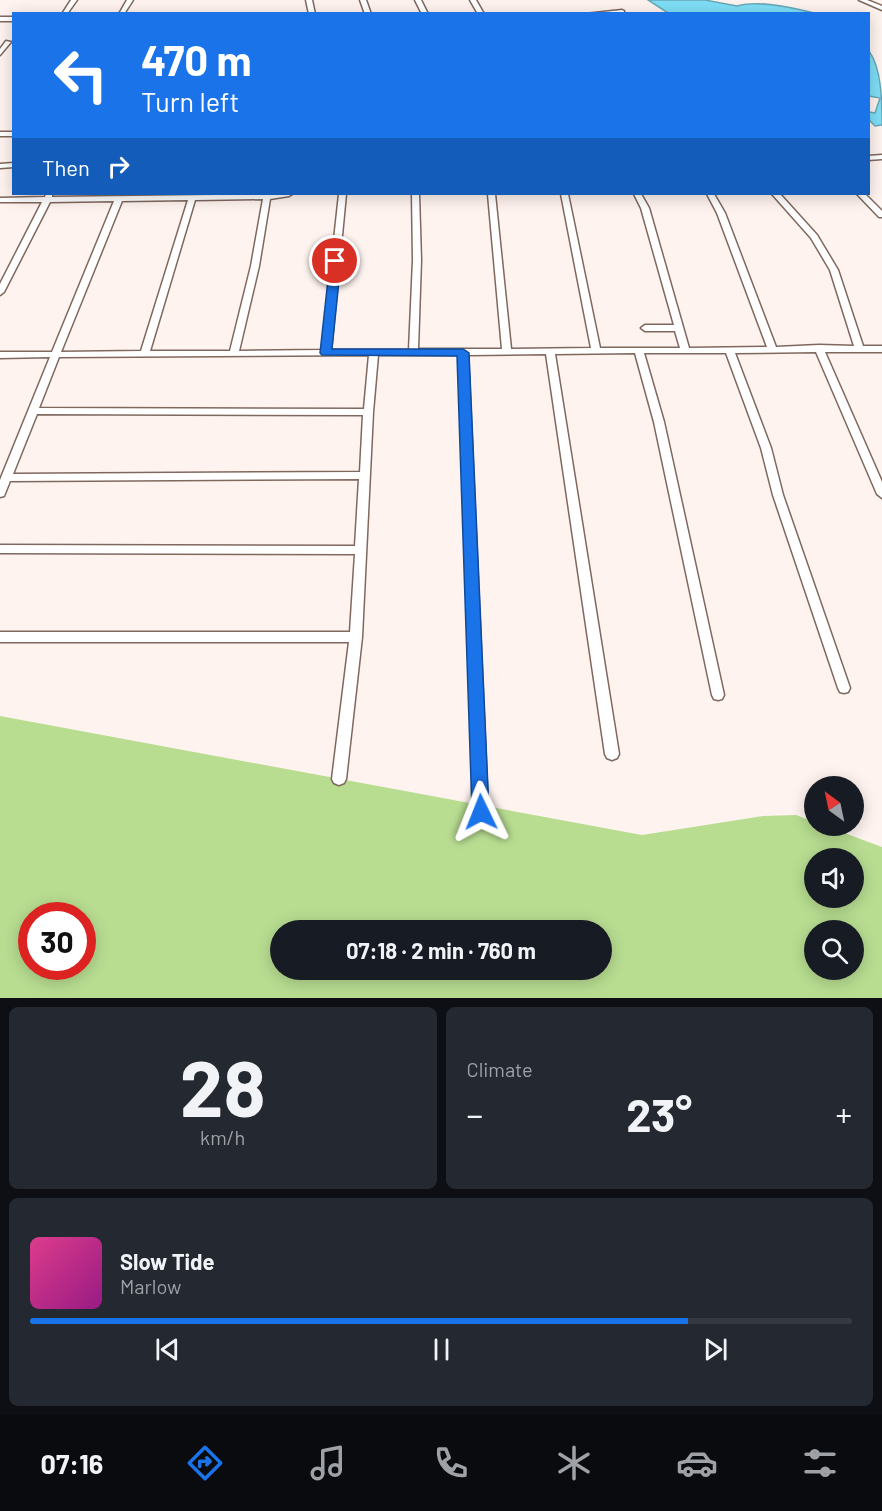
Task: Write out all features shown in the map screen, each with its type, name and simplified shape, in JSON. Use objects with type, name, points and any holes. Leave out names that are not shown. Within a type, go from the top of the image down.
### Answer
[{"type":"street","points":[[862,0],[882,8]]},
{"type":"street","points":[[0,42],[11,42]]},
{"type":"street","points":[[0,53],[11,42]]},
{"type":"street","points":[[0,134],[12,132]]},
{"type":"street","points":[[0,200],[48,197],[192,198],[282,195]]},
{"type":"street","points":[[326,353],[342,195]]},
{"type":"street","points":[[413,352],[417,260],[415,195]]},
{"type":"street","points":[[491,195],[507,352]]},
{"type":"street","points":[[565,195],[596,351]]},
{"type":"street","points":[[639,195],[685,349]]},
{"type":"street","points":[[712,195],[721,213],[772,348]]},
{"type":"street","points":[[777,195],[794,212],[834,270],[859,349]]},
{"type":"street","points":[[862,195],[882,215]]},
{"type":"street","points":[[0,292],[48,197]]},
{"type":"street","points":[[234,352],[255,266],[267,197]]},
{"type":"street","points":[[0,493],[119,198]]},
{"type":"street","points":[[145,354],[192,198]]},
{"type":"street","points":[[645,328],[678,328]]},
{"type":"street","points":[[819,348],[882,494]]},
{"type":"street","points":[[729,349],[766,448],[778,495],[844,688]]},
{"type":"street","points":[[0,355],[882,349]]},
{"type":"street","points":[[639,351],[658,422],[718,695]]},
{"type":"street","points":[[339,779],[356,636],[364,475],[374,352]]},
{"type":"street","points":[[550,352],[612,754]]},
{"type":"street","points":[[463,353],[481,812]]},
{"type":"street","points":[[33,411],[368,412]]},
{"type":"street","points":[[7,477],[364,475]]},
{"type":"street","points":[[0,549],[360,550]]},
{"type":"street","points":[[0,637],[356,636]]},
{"type":"green space","points":[[0,716],[642,835],[763,816],[796,815],[804,818],[804,836],[852,836],[882,847],[882,998],[0,998]]},
{"type":"water","points":[[648,0],[705,0],[737,6],[764,4],[809,12],[666,12]]},
{"type":"water","points":[[870,53],[877,67],[881,97],[882,125],[875,126],[870,121],[870,112],[875,113],[880,98],[870,96]]},
{"type":"route","points":[[335,261],[326,353],[463,353],[481,812]]}]
